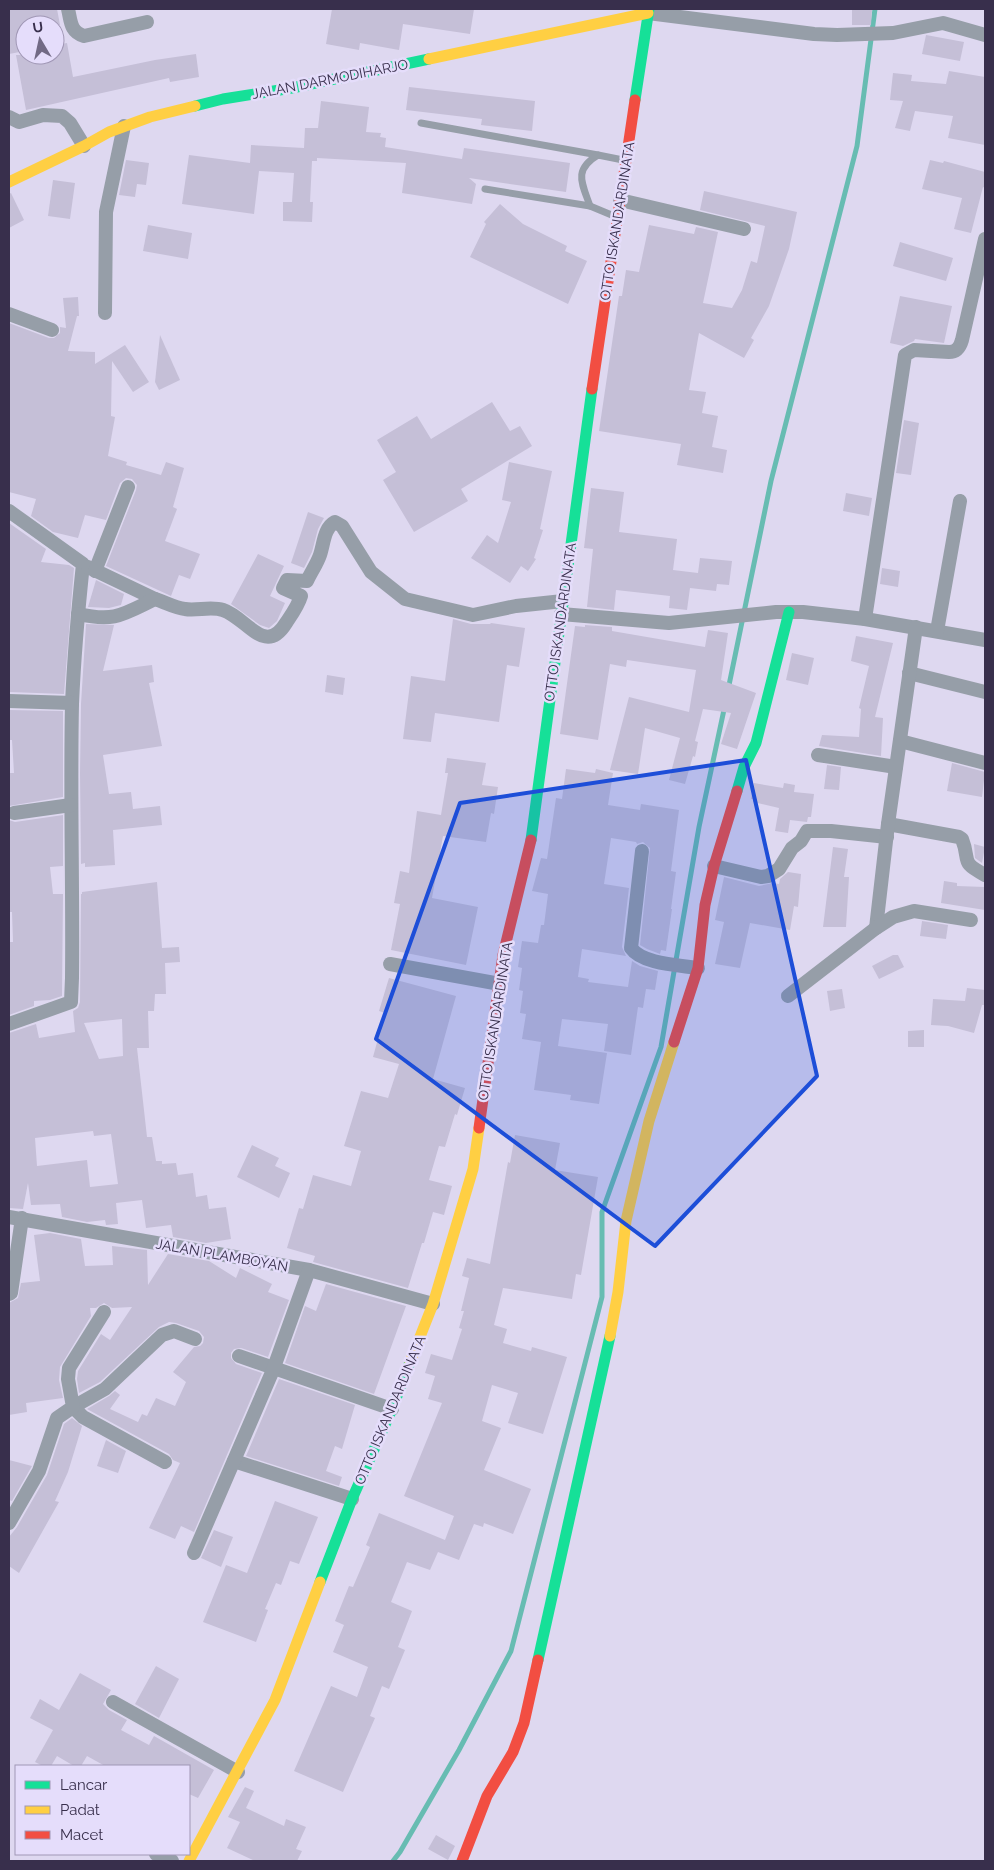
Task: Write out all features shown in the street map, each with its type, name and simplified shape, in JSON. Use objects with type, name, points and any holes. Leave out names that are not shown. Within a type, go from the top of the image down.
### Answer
[{"type":"street","points":[[68,9],[72,28],[75,32],[84,36],[148,22]]},
{"type":"street","points":[[648,11],[814,34],[893,33],[943,23],[985,35]]},
{"type":"street","name":"JALAN DARMODIHARJO","points":[[9,182],[84,146],[108,132],[150,117],[222,99],[292,88],[648,11]]},
{"type":"street","name":"OTTO ISKANDARDINATA","points":[[189,1861],[275,1700],[352,1499],[392,1409],[433,1304],[473,1169],[503,955],[530,848],[584,437],[648,11]]},
{"type":"street","points":[[9,117],[19,122],[43,115],[62,116],[70,123],[84,146]]},
{"type":"street","points":[[105,313],[106,212],[124,126]]},
{"type":"street","points":[[620,200],[744,230]]},
{"type":"street","points":[[865,619],[905,355],[914,350],[954,352],[958,349],[962,340],[985,239]]},
{"type":"street","points":[[9,314],[52,330]]},
{"type":"street","points":[[95,571],[128,487]]},
{"type":"street","points":[[937,631],[960,500]]},
{"type":"street","points":[[9,511],[95,571],[155,599],[185,609],[225,611],[263,637],[271,637],[279,633],[299,604],[301,596],[283,588],[287,580],[307,581],[320,555],[323,539],[331,524],[335,522],[342,526],[371,572],[405,600],[473,616],[516,606],[562,608],[669,623],[783,612],[865,619],[985,640]]},
{"type":"street","points":[[9,1024],[71,1002],[73,914],[72,703],[83,564]]},
{"type":"street","points":[[78,614],[99,618],[118,617],[155,599]]},
{"type":"street","points":[[462,1861],[487,1796],[513,1752],[524,1723],[604,1373],[618,1292],[628,1212],[649,1121],[698,968],[706,905],[714,866],[744,767],[756,743],[783,612]]},
{"type":"street","points":[[876,928],[916,627]]},
{"type":"street","points":[[909,672],[985,692]]},
{"type":"street","points":[[9,701],[72,703]]},
{"type":"street","points":[[900,741],[985,763]]},
{"type":"street","points":[[818,755],[896,767]]},
{"type":"street","points":[[14,813],[71,805]]},
{"type":"street","points":[[714,866],[761,877],[768,876],[779,869],[792,848],[801,841],[807,831],[888,831],[962,839],[969,866],[985,875]]},
{"type":"street","points":[[642,851],[631,948],[636,954],[646,959],[698,968]]},
{"type":"street","points":[[788,996],[893,917],[914,912],[971,920]]},
{"type":"street","points":[[390,964],[500,984]]},
{"type":"street","points":[[9,1294],[11,1293],[15,1218]]},
{"type":"street","name":"JALAN PLAMBOYAN","points":[[15,1218],[309,1270],[433,1304]]},
{"type":"street","points":[[194,1553],[273,1370],[309,1270]]},
{"type":"street","points":[[104,1312],[69,1368],[68,1379],[73,1407],[83,1417],[165,1462]]},
{"type":"street","points":[[9,1523],[39,1471],[57,1418],[105,1389],[162,1334],[174,1332],[195,1340]]},
{"type":"street","points":[[239,1356],[273,1370],[392,1409]]},
{"type":"street","points":[[234,1462],[352,1499]]},
{"type":"street","points":[[112,1702],[238,1772]]},
{"type":"street","points":[[158,1855],[172,1861]]},
{"type":"lane","points":[[421,123],[626,161]]},
{"type":"lane","points":[[590,206],[584,190],[582,172],[589,161],[598,155]]},
{"type":"lane","points":[[485,189],[590,206],[617,217]]},
{"type":"highlighted area","points":[[746,760],[817,1076],[655,1246],[376,1039],[460,803]]},
{"type":"building","points":[[9,9],[57,9],[58,15],[15,15],[15,53],[9,54]]},
{"type":"building","points":[[332,9],[474,9],[470,34],[403,24],[399,50],[360,43],[359,50],[326,44]]},
{"type":"building","points":[[852,9],[872,9],[871,25],[852,25]]},
{"type":"building","points":[[926,35],[964,42],[960,61],[922,54]]},
{"type":"building","points":[[65,43],[67,43],[73,77],[155,60],[196,54],[199,77],[170,82],[169,78],[26,110],[18,65],[65,65]]},
{"type":"building","points":[[949,71],[985,77],[985,145],[948,138],[953,116],[915,111],[910,131],[895,128],[903,101],[890,100],[893,73],[912,75],[911,81],[946,84]]},
{"type":"building","points":[[409,87],[535,101],[532,131],[481,125],[482,119],[406,110]]},
{"type":"building","points":[[321,101],[369,107],[366,132],[381,133],[380,137],[386,138],[385,147],[462,159],[464,148],[570,163],[566,192],[469,178],[476,184],[472,204],[402,193],[406,163],[317,158],[317,161],[312,161],[310,202],[313,202],[312,222],[283,221],[283,202],[292,202],[294,173],[259,171],[254,214],[182,204],[189,155],[250,163],[251,145],[304,148],[305,128],[318,128]]},
{"type":"building","points":[[126,160],[149,163],[146,185],[137,184],[135,197],[119,195]]},
{"type":"building","points":[[930,160],[943,163],[944,161],[985,172],[985,188],[983,187],[971,233],[954,229],[962,198],[922,189]]},
{"type":"building","points":[[53,180],[75,183],[70,219],[48,216]]},
{"type":"building","points":[[704,191],[797,212],[789,249],[769,306],[751,338],[754,340],[744,358],[699,333],[689,390],[706,392],[702,413],[718,416],[712,447],[727,450],[723,473],[677,465],[681,444],[599,431],[619,296],[622,296],[626,270],[639,272],[649,225],[694,234],[696,227],[718,232],[703,303],[732,308],[742,290],[751,261],[757,263],[765,226],[700,210]]},
{"type":"building","points":[[11,193],[24,220],[9,228],[9,194]]},
{"type":"building","points":[[500,204],[523,224],[567,246],[565,251],[587,261],[568,304],[470,257],[486,224],[484,222]]},
{"type":"building","points":[[148,225],[192,233],[188,259],[143,251]]},
{"type":"building","points":[[900,242],[953,258],[946,281],[893,266]]},
{"type":"building","points":[[900,296],[952,306],[944,343],[915,339],[903,346],[890,343]]},
{"type":"building","points":[[78,297],[79,316],[77,316],[68,351],[95,352],[95,364],[125,345],[149,382],[133,392],[112,361],[111,416],[115,417],[108,456],[127,462],[126,465],[161,475],[166,462],[184,468],[173,507],[177,509],[165,541],[200,554],[190,579],[179,575],[171,596],[106,566],[136,490],[137,485],[132,479],[126,478],[120,483],[106,520],[85,515],[78,538],[53,532],[31,516],[36,499],[9,492],[9,323],[49,338],[54,338],[60,333],[60,327],[66,328],[63,298]]},
{"type":"building","points":[[160,335],[180,380],[159,390],[155,382]]},
{"type":"building","points":[[492,402],[510,431],[520,426],[532,446],[461,489],[468,501],[414,532],[383,480],[396,472],[377,440],[417,416],[431,439]]},
{"type":"building","points":[[904,420],[919,423],[911,475],[896,473]]},
{"type":"building","points":[[509,462],[552,471],[540,529],[543,530],[534,558],[536,559],[528,571],[521,566],[510,583],[471,558],[487,535],[498,543],[511,502],[502,500]]},
{"type":"building","points":[[591,488],[624,492],[619,532],[677,539],[673,570],[698,573],[700,558],[732,561],[729,585],[717,584],[716,591],[690,588],[687,610],[669,608],[670,596],[616,590],[614,610],[587,607],[593,549],[584,548]]},
{"type":"building","points":[[846,493],[872,498],[869,516],[843,511]]},
{"type":"building","points":[[308,512],[324,518],[304,568],[291,563]]},
{"type":"building","points":[[9,523],[46,549],[41,562],[69,565],[74,568],[64,694],[9,692]]},
{"type":"building","points":[[258,554],[284,566],[270,596],[285,603],[277,621],[269,628],[260,625],[231,604]]},
{"type":"building","points":[[882,568],[900,571],[898,587],[880,584]]},
{"type":"building","points":[[96,580],[124,594],[121,605],[109,608],[88,607]]},
{"type":"building","points":[[453,619],[471,624],[491,623],[525,628],[519,667],[507,665],[499,722],[435,713],[431,742],[403,739],[411,676],[445,681]]},
{"type":"building","points":[[86,624],[114,625],[103,671],[152,665],[154,682],[149,683],[162,746],[103,755],[109,794],[131,792],[133,809],[160,806],[162,825],[113,830],[115,865],[85,867],[85,863],[81,864],[80,773],[81,704]]},
{"type":"building","points":[[585,625],[612,627],[612,631],[705,647],[708,630],[728,633],[721,680],[756,693],[737,749],[721,744],[731,713],[703,709],[695,741],[698,742],[695,757],[693,756],[685,784],[669,780],[680,738],[645,728],[638,774],[610,770],[629,697],[689,712],[696,670],[627,660],[626,667],[610,664],[598,740],[560,734],[575,626],[585,627]]},
{"type":"building","points":[[856,636],[893,643],[875,717],[883,718],[881,756],[819,746],[822,735],[859,737],[861,709],[859,708],[869,666],[851,661]]},
{"type":"building","points":[[792,653],[814,658],[808,685],[786,680]]},
{"type":"building","points":[[327,675],[345,678],[343,695],[325,692]]},
{"type":"building","points":[[9,710],[63,711],[63,797],[9,806],[9,773],[14,773],[12,740],[9,740]]},
{"type":"building","points":[[447,758],[486,763],[482,785],[498,787],[494,814],[491,813],[486,842],[443,836],[432,898],[478,907],[466,965],[391,950],[400,904],[394,903],[400,871],[409,873],[417,811],[441,815],[448,773],[445,773]]},
{"type":"building","points":[[952,763],[985,772],[982,797],[947,791]]},
{"type":"building","points":[[827,765],[841,767],[839,790],[824,789]]},
{"type":"building","points":[[566,769],[595,773],[596,769],[613,773],[608,805],[640,810],[641,804],[679,810],[671,871],[676,872],[672,909],[666,951],[661,950],[660,954],[640,945],[650,848],[643,842],[637,844],[636,842],[611,838],[604,884],[629,888],[622,947],[626,956],[582,949],[578,977],[589,979],[588,982],[628,987],[632,961],[640,966],[658,971],[655,990],[646,989],[643,1008],[638,1007],[631,1055],[604,1051],[608,1024],[562,1019],[558,1046],[607,1053],[599,1104],[570,1100],[571,1095],[534,1090],[541,1042],[522,1039],[526,1014],[520,1013],[523,991],[519,990],[522,968],[518,967],[522,941],[538,943],[541,925],[544,925],[548,894],[532,891],[541,858],[547,859],[556,798],[562,799]]},
{"type":"building","points":[[754,783],[783,788],[784,783],[795,785],[794,792],[814,794],[811,817],[808,817],[807,822],[790,820],[788,833],[775,831],[779,808],[753,802],[753,799],[751,799]]},
{"type":"building","points":[[63,815],[63,866],[50,867],[53,894],[63,894],[62,996],[50,1000],[34,1001],[34,1006],[9,1015],[9,942],[13,942],[12,912],[9,912],[9,820],[15,822]]},
{"type":"building","points":[[974,844],[985,847],[982,863],[975,858]]},
{"type":"building","points":[[833,847],[848,849],[844,877],[849,877],[846,927],[823,927]]},
{"type":"building","points":[[788,872],[801,874],[798,907],[794,906],[790,930],[750,923],[740,968],[715,964],[724,922],[715,920],[724,877],[759,886],[773,883],[779,884],[780,879]]},
{"type":"building","points":[[944,881],[957,883],[957,886],[985,887],[985,910],[941,903]]},
{"type":"building","points":[[157,882],[162,948],[179,947],[180,962],[165,963],[166,994],[155,994],[154,1011],[148,1011],[149,1048],[137,1048],[147,1137],[152,1137],[156,1161],[162,1161],[162,1164],[176,1163],[178,1175],[193,1173],[196,1197],[207,1195],[209,1209],[226,1207],[231,1239],[206,1243],[173,1237],[171,1225],[146,1228],[142,1200],[116,1203],[118,1224],[106,1225],[105,1220],[87,1222],[62,1217],[60,1204],[31,1205],[28,1183],[23,1209],[9,1208],[9,1033],[36,1024],[39,1038],[75,1032],[73,1011],[78,1008],[80,1002],[82,892]],"holes":[[[122,1019],[123,1056],[99,1059],[84,1023]],[[93,1131],[94,1136],[111,1134],[118,1184],[90,1187],[87,1160],[37,1166],[35,1138]]]},
{"type":"building","points":[[922,921],[948,925],[946,939],[920,936]]},
{"type":"building","points":[[893,955],[898,955],[904,967],[879,979],[872,966]]},
{"type":"building","points":[[389,978],[456,996],[433,1079],[465,1088],[445,1147],[439,1146],[429,1180],[452,1186],[444,1215],[433,1212],[408,1288],[313,1262],[315,1256],[287,1248],[299,1208],[303,1209],[313,1175],[351,1186],[361,1151],[344,1146],[361,1091],[388,1098],[399,1064],[373,1057],[385,1013],[379,1011]]},
{"type":"building","points":[[967,988],[985,990],[985,1005],[982,1005],[974,1033],[948,1026],[931,1025],[933,999],[965,1001]]},
{"type":"building","points":[[842,989],[845,1008],[830,1011],[827,991]]},
{"type":"building","points":[[924,1030],[924,1047],[908,1047],[908,1031]]},
{"type":"building","points":[[515,1135],[560,1143],[555,1170],[598,1177],[581,1275],[576,1274],[572,1299],[503,1288],[494,1325],[507,1329],[503,1343],[531,1351],[532,1347],[567,1357],[543,1434],[508,1423],[518,1393],[492,1385],[482,1421],[501,1428],[484,1470],[531,1489],[513,1534],[484,1523],[483,1527],[474,1524],[459,1560],[438,1552],[430,1570],[407,1562],[391,1602],[412,1611],[398,1647],[405,1650],[389,1689],[382,1686],[370,1716],[375,1718],[343,1792],[294,1771],[331,1686],[357,1697],[368,1667],[333,1652],[344,1625],[335,1621],[349,1586],[353,1587],[370,1547],[366,1545],[379,1513],[445,1540],[454,1516],[404,1496],[442,1403],[428,1399],[435,1376],[425,1373],[431,1354],[452,1360],[462,1329],[459,1328],[464,1311],[461,1311],[469,1278],[462,1276],[467,1258],[490,1264],[508,1162],[510,1163]]},
{"type":"building","points":[[252,1145],[279,1158],[275,1166],[290,1173],[279,1198],[237,1177]]},
{"type":"building","points":[[50,1233],[81,1239],[85,1266],[113,1265],[112,1246],[147,1250],[148,1285],[168,1254],[209,1261],[236,1278],[240,1268],[272,1284],[268,1292],[289,1300],[268,1357],[241,1348],[234,1349],[231,1353],[231,1358],[236,1364],[262,1373],[194,1532],[181,1526],[175,1539],[149,1528],[180,1463],[173,1460],[169,1454],[87,1409],[115,1391],[120,1395],[110,1409],[138,1422],[142,1414],[147,1416],[156,1398],[175,1406],[186,1382],[173,1372],[194,1347],[200,1346],[203,1343],[204,1337],[199,1331],[169,1322],[159,1327],[100,1382],[79,1393],[78,1371],[101,1334],[110,1340],[132,1307],[112,1308],[104,1303],[96,1308],[90,1308],[91,1316],[60,1367],[59,1380],[63,1398],[26,1403],[27,1412],[9,1415],[9,1303],[18,1298],[21,1283],[40,1281],[34,1235]]},
{"type":"building","points":[[326,1284],[406,1306],[374,1394],[285,1363],[305,1306],[316,1311]]},
{"type":"building","points":[[279,1379],[355,1405],[342,1449],[335,1446],[326,1471],[342,1477],[339,1486],[246,1456]]},
{"type":"building","points":[[72,1418],[82,1426],[68,1472],[55,1501],[59,1502],[19,1573],[9,1566],[9,1537],[17,1527],[47,1475],[64,1424]]},
{"type":"building","points":[[106,1440],[126,1451],[118,1473],[97,1466]]},
{"type":"building","points":[[9,1460],[32,1466],[12,1501],[9,1500]]},
{"type":"building","points":[[275,1501],[318,1517],[299,1564],[290,1561],[281,1585],[276,1583],[265,1609],[268,1610],[256,1642],[203,1622],[226,1565],[247,1573]]},
{"type":"building","points":[[214,1530],[233,1537],[221,1567],[201,1558]]},
{"type":"building","points":[[156,1666],[179,1679],[159,1718],[135,1704]]},
{"type":"building","points":[[80,1673],[111,1690],[103,1704],[109,1710],[127,1720],[121,1730],[149,1745],[154,1736],[214,1770],[198,1798],[190,1794],[190,1765],[103,1765],[87,1756],[82,1765],[72,1765],[57,1756],[52,1765],[41,1765],[35,1762],[53,1730],[30,1718],[40,1699],[59,1710]]},
{"type":"building","points":[[245,1787],[254,1791],[246,1808],[284,1826],[286,1819],[306,1827],[296,1849],[302,1851],[297,1861],[255,1861],[227,1848],[240,1822],[228,1817]]},
{"type":"building","points":[[436,1835],[455,1846],[448,1860],[428,1849]]},
{"type":"waterway","points":[[728,690],[771,481],[857,146],[875,9]]},
{"type":"waterway","points":[[393,1861],[459,1750],[511,1651],[602,1297],[602,1212],[661,1047],[699,827],[725,705]]},
{"type":"traffic: fast","points":[[635,100],[649,9]]},
{"type":"traffic: fast","points":[[195,106],[429,59]]},
{"type":"traffic: fast","points":[[531,840],[592,389]]},
{"type":"traffic: fast","points":[[737,791],[744,767],[756,743],[789,612]]},
{"type":"traffic: fast","points":[[538,1660],[610,1336]]},
{"type":"traffic: fast","points":[[320,1582],[352,1499],[392,1409],[410,1362]]},
{"type":"traffic: slow","points":[[429,59],[648,13]]},
{"type":"traffic: slow","points":[[9,182],[109,132],[150,117],[195,106]]},
{"type":"traffic: slow","points":[[610,1336],[618,1292],[626,1221],[649,1121],[674,1042]]},
{"type":"traffic: slow","points":[[410,1362],[433,1304],[473,1169],[479,1128]]},
{"type":"traffic: slow","points":[[189,1861],[275,1700],[320,1582]]},
{"type":"traffic: jam","points":[[592,389],[635,100]]},
{"type":"traffic: jam","points":[[674,1042],[698,968],[705,905],[714,866],[737,791]]},
{"type":"traffic: jam","points":[[479,1128],[503,955],[531,840]]},
{"type":"traffic: jam","points":[[462,1861],[487,1796],[513,1752],[524,1723],[538,1660]]}]
